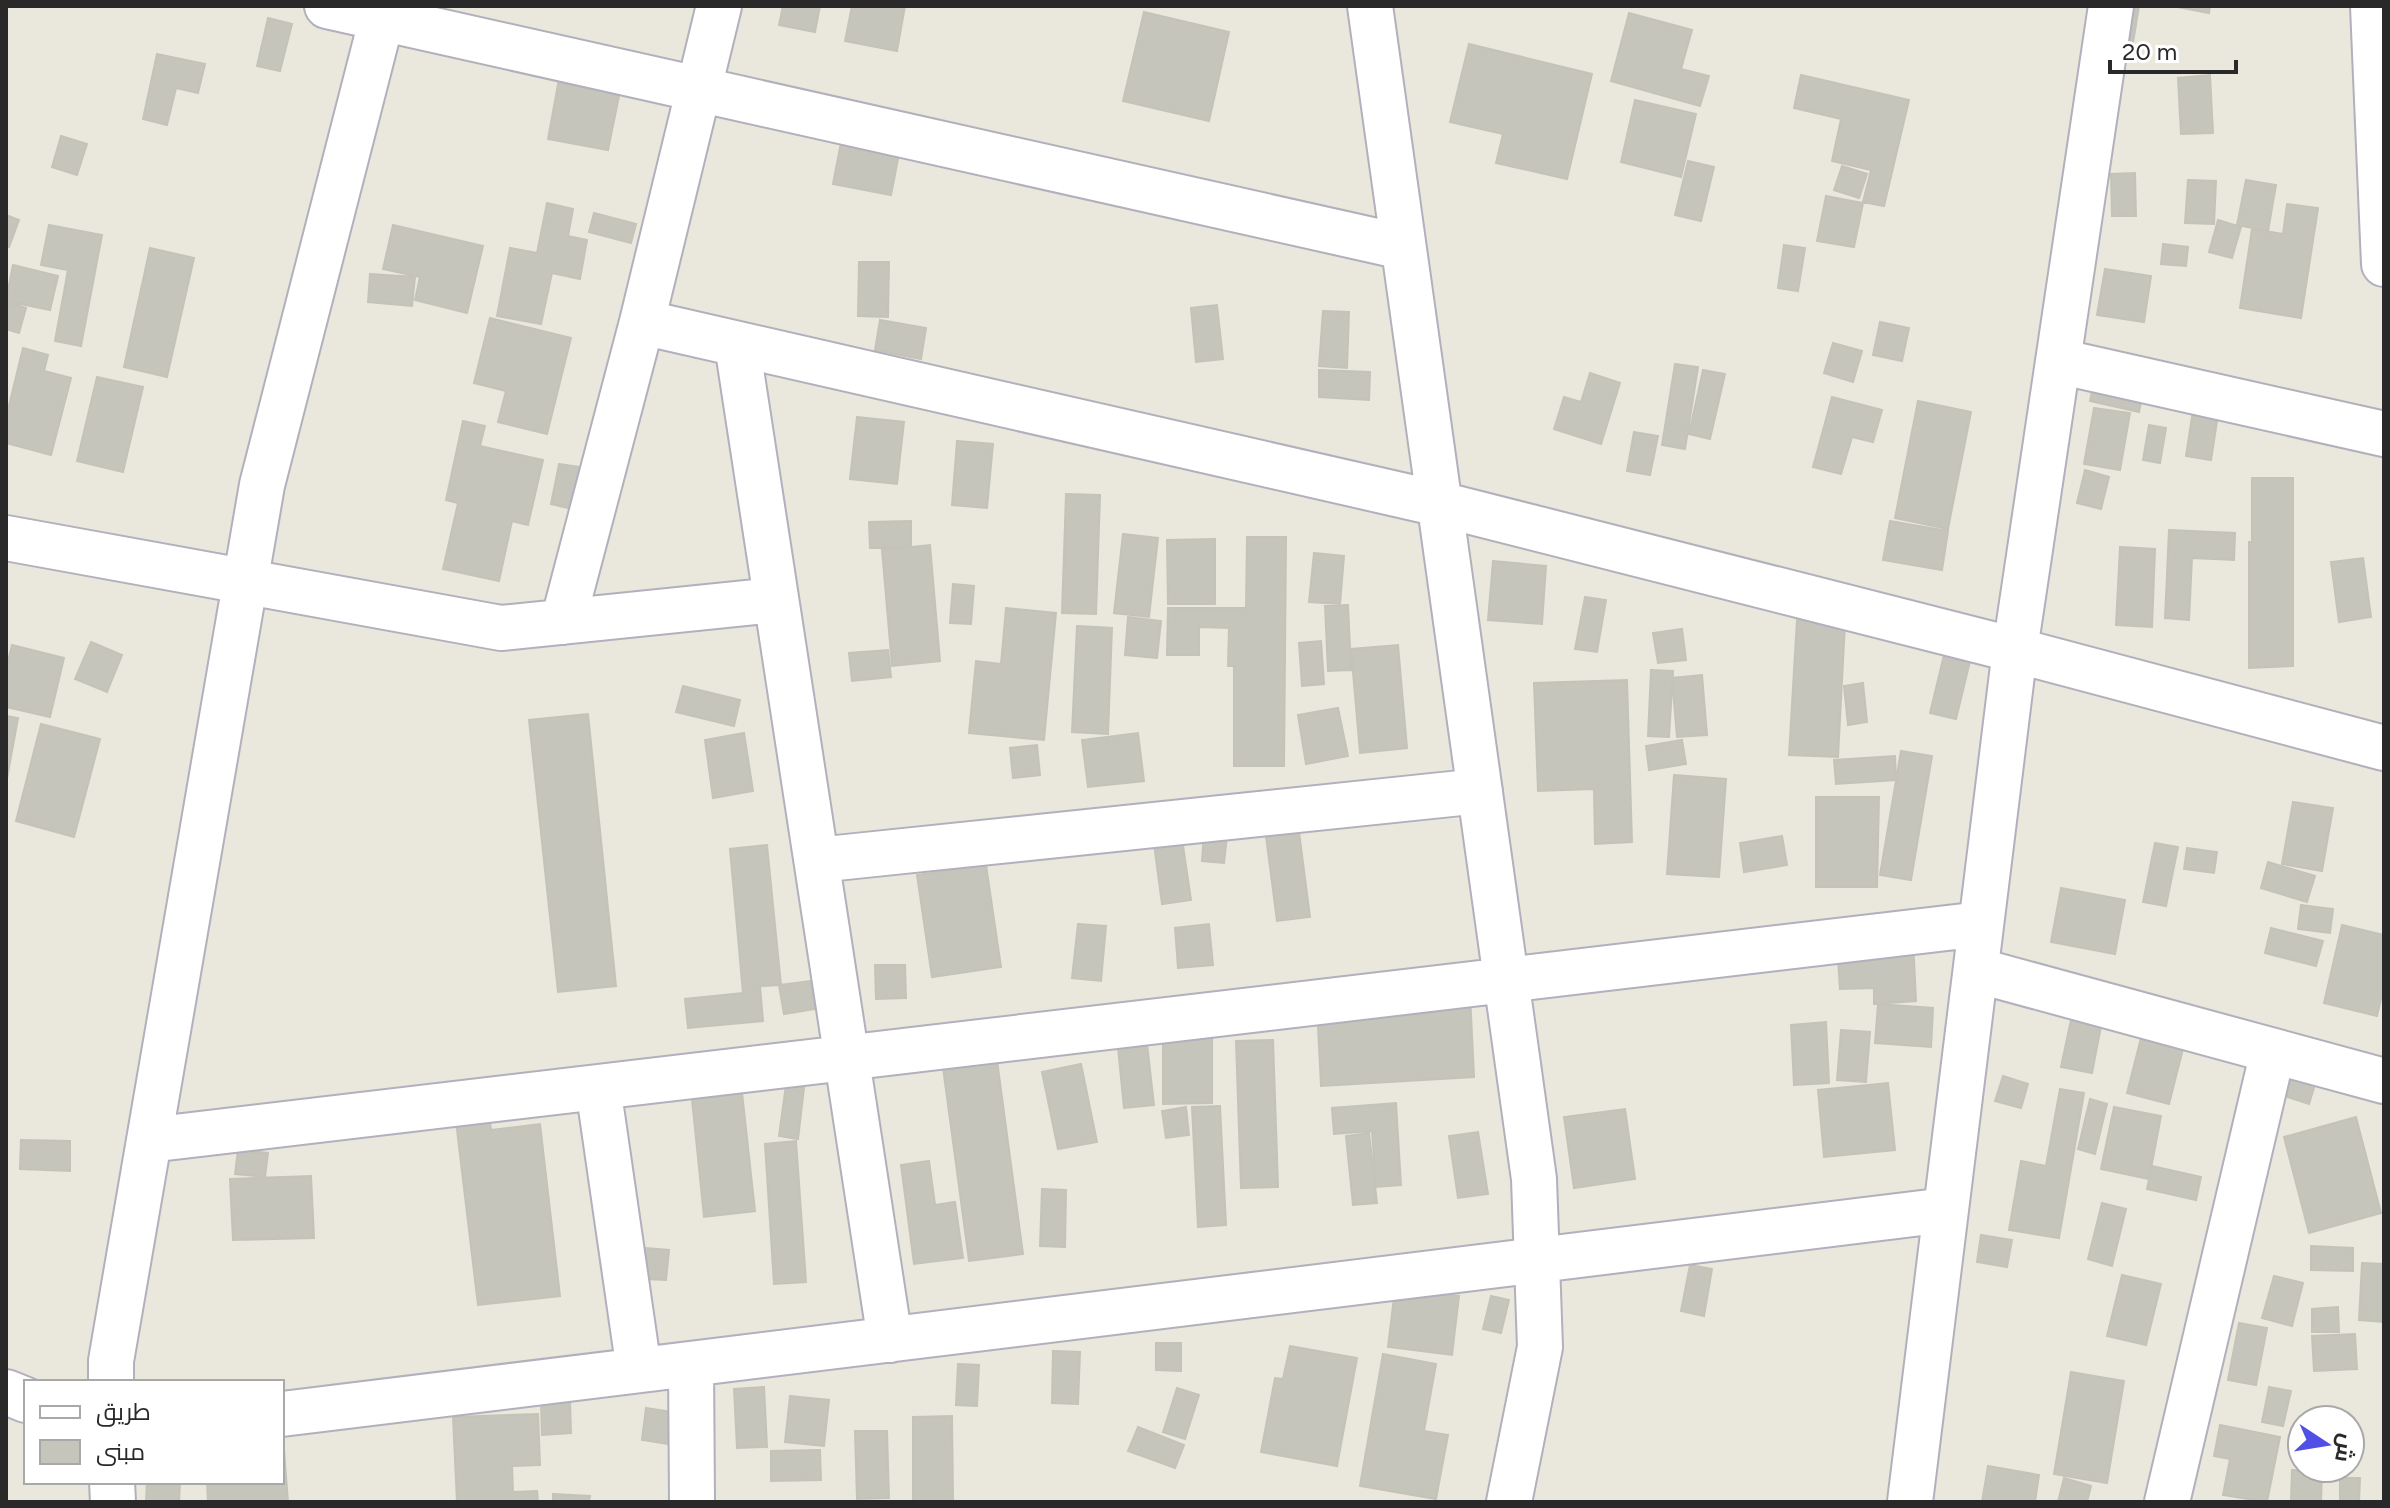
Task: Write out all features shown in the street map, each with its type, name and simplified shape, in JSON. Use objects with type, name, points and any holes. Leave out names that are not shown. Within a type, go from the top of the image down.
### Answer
[{"type":"street","points":[[327,6],[384,12],[699,89],[1403,247]]},
{"type":"street","points":[[563,622],[642,322],[719,6]]},
{"type":"street","points":[[1370,6],[1534,1179],[1540,1347],[1509,1502]]},
{"type":"street","points":[[1910,1502],[2015,650],[2111,6]]},
{"type":"street","points":[[2373,6],[2384,264]]},
{"type":"street","points":[[111,1380],[111,1361],[262,485],[384,12]]},
{"type":"street","points":[[642,322],[1440,504],[2015,650],[2384,748]]},
{"type":"street","points":[[737,344],[890,1340]]},
{"type":"street","points":[[2058,361],[2384,434]]},
{"type":"street","points":[[6,538],[501,628],[776,600]]},
{"type":"street","points":[[817,860],[1480,791]]},
{"type":"street","points":[[149,1140],[1981,924]]},
{"type":"street","points":[[1976,970],[2384,1081]]},
{"type":"street","points":[[2167,1502],[2273,1051]]},
{"type":"street","points":[[598,1087],[639,1370]]},
{"type":"street","points":[[284,1414],[1946,1210]]},
{"type":"street","points":[[691,1364],[692,1502]]},
{"type":"building","points":[[783,6],[820,6],[815,32],[779,25]]},
{"type":"building","points":[[852,6],[905,6],[897,51],[845,41]]},
{"type":"building","points":[[2109,6],[2139,6],[2131,55],[2101,50]]},
{"type":"building","points":[[2172,6],[2210,6],[2209,13]]},
{"type":"building","points":[[1144,12],[1229,32],[1209,121],[1123,101]]},
{"type":"building","points":[[1629,13],[1692,30],[1681,69],[1709,76],[1700,106],[1611,81]]},
{"type":"building","points":[[268,18],[292,24],[280,71],[257,66]]},
{"type":"building","points":[[1469,44],[1592,74],[1567,179],[1496,163],[1503,134],[1450,122]]},
{"type":"building","points":[[157,54],[205,64],[198,93],[176,88],[167,125],[143,119]]},
{"type":"building","points":[[1801,75],[1909,100],[1884,206],[1863,202],[1871,170],[1832,161],[1841,119],[1794,108]]},
{"type":"building","points":[[2210,75],[2213,133],[2181,134],[2178,78]]},
{"type":"building","points":[[559,79],[620,91],[608,150],[548,139]]},
{"type":"building","points":[[1635,100],[1696,114],[1681,177],[1621,162]]},
{"type":"building","points":[[843,132],[901,143],[891,195],[833,184]]},
{"type":"building","points":[[61,136],[87,144],[77,175],[52,167]]},
{"type":"building","points":[[1688,161],[1714,167],[1701,221],[1675,215]]},
{"type":"building","points":[[1842,166],[1867,174],[1859,198],[1834,190]]},
{"type":"building","points":[[2135,173],[2136,216],[2112,216],[2111,174]]},
{"type":"building","points":[[2188,180],[2216,181],[2214,224],[2185,223]]},
{"type":"building","points":[[2246,180],[2276,185],[2268,231],[2237,225]]},
{"type":"building","points":[[1826,196],[1863,203],[1854,247],[1817,241]]},
{"type":"building","points":[[547,203],[573,209],[568,236],[587,240],[580,279],[552,273],[541,324],[497,316],[510,248],[537,253]]},
{"type":"building","points":[[2287,204],[2318,208],[2301,318],[2240,308],[2252,229],[2283,234]]},
{"type":"building","points":[[594,213],[636,224],[631,243],[589,232]]},
{"type":"building","points":[[6,215],[19,220],[9,247],[6,245]]},
{"type":"building","points":[[2218,220],[2241,227],[2232,258],[2209,252]]},
{"type":"building","points":[[49,225],[102,235],[81,346],[55,341],[68,270],[41,265]]},
{"type":"building","points":[[393,225],[483,246],[467,313],[415,300],[420,277],[383,269]]},
{"type":"building","points":[[2163,244],[2188,247],[2186,266],[2161,264]]},
{"type":"building","points":[[1784,245],[1805,248],[1798,291],[1778,288]]},
{"type":"building","points":[[150,248],[194,258],[167,377],[124,367]]},
{"type":"building","points":[[859,262],[889,262],[888,317],[858,316]]},
{"type":"building","points":[[13,265],[58,276],[50,310],[6,301]]},
{"type":"building","points":[[2105,269],[2151,276],[2144,322],[2097,315]]},
{"type":"building","points":[[370,274],[415,277],[412,306],[368,302]]},
{"type":"building","points":[[6,302],[26,308],[19,333],[6,329]]},
{"type":"building","points":[[1217,305],[1223,359],[1196,362],[1191,308]]},
{"type":"building","points":[[1323,311],[1349,312],[1347,368],[1319,366]]},
{"type":"building","points":[[490,318],[571,338],[547,434],[498,422],[506,391],[474,383]]},
{"type":"building","points":[[880,320],[926,328],[921,359],[875,350]]},
{"type":"building","points":[[1880,322],[1909,328],[1902,361],[1873,355]]},
{"type":"building","points":[[1833,343],[1862,351],[1853,382],[1824,373]]},
{"type":"building","points":[[23,348],[48,355],[44,371],[71,378],[51,455],[6,443],[6,418]]},
{"type":"building","points":[[1675,364],[1698,367],[1685,449],[1662,445]]},
{"type":"building","points":[[1319,370],[1370,372],[1369,400],[1319,397]]},
{"type":"building","points":[[1703,370],[1725,374],[1710,439],[1689,434]]},
{"type":"building","points":[[1590,373],[1620,383],[1601,444],[1554,429],[1564,397],[1581,402]]},
{"type":"building","points":[[2095,376],[2144,387],[2139,412],[2090,401]]},
{"type":"building","points":[[97,377],[143,387],[123,472],[77,461]]},
{"type":"building","points":[[1832,397],[1882,410],[1873,442],[1852,437],[1841,474],[1813,467]]},
{"type":"building","points":[[1918,401],[1971,412],[1948,529],[1895,518]]},
{"type":"building","points":[[2194,404],[2219,408],[2211,460],[2186,456]]},
{"type":"building","points":[[2094,408],[2130,413],[2120,470],[2084,464]]},
{"type":"building","points":[[857,417],[904,422],[897,484],[850,479]]},
{"type":"building","points":[[463,421],[485,426],[480,446],[543,460],[528,525],[512,521],[499,581],[443,569],[458,503],[446,500]]},
{"type":"building","points":[[2149,425],[2166,428],[2160,463],[2143,460]]},
{"type":"building","points":[[1634,432],[1658,436],[1650,475],[1627,471]]},
{"type":"building","points":[[957,441],[993,444],[987,508],[952,505]]},
{"type":"building","points":[[559,464],[580,467],[572,509],[551,504]]},
{"type":"building","points":[[2085,470],[2109,477],[2101,509],[2077,503]]},
{"type":"building","points":[[2252,478],[2293,478],[2293,666],[2249,668]]},
{"type":"building","points":[[1066,494],[1100,495],[1096,614],[1062,613]]},
{"type":"building","points":[[911,521],[911,547],[870,548],[869,522]]},
{"type":"building","points":[[1890,521],[1948,531],[1942,570],[1883,560]]},
{"type":"building","points":[[2169,530],[2235,533],[2234,560],[2192,558],[2189,620],[2165,618]]},
{"type":"building","points":[[1123,534],[1158,538],[1149,617],[1114,613]]},
{"type":"building","points":[[1247,537],[1286,537],[1284,766],[1234,766],[1234,666],[1228,666],[1229,628],[1199,627],[1199,655],[1167,655],[1168,608],[1246,608]]},
{"type":"building","points":[[1215,539],[1215,604],[1168,604],[1167,540]]},
{"type":"building","points":[[930,545],[940,661],[892,666],[882,550]]},
{"type":"building","points":[[2120,547],[2155,549],[2152,627],[2116,625]]},
{"type":"building","points":[[1314,553],[1344,556],[1340,604],[1309,602]]},
{"type":"building","points":[[2363,558],[2371,617],[2339,622],[2331,562]]},
{"type":"building","points":[[1493,561],[1546,566],[1542,624],[1488,620]]},
{"type":"building","points":[[953,584],[974,586],[971,624],[950,623]]},
{"type":"building","points":[[1585,597],[1606,600],[1597,652],[1575,649]]},
{"type":"building","points":[[1348,605],[1351,670],[1328,671],[1325,606]]},
{"type":"building","points":[[1006,608],[1056,613],[1044,740],[969,733],[976,661],[1001,664]]},
{"type":"building","points":[[1128,617],[1161,621],[1157,658],[1125,655]]},
{"type":"building","points":[[1797,620],[1845,623],[1838,757],[1789,755]]},
{"type":"building","points":[[1077,626],[1112,628],[1108,734],[1072,732]]},
{"type":"building","points":[[1682,629],[1686,660],[1658,663],[1653,633]]},
{"type":"building","points":[[1321,641],[1324,684],[1302,686],[1299,643]]},
{"type":"building","points":[[91,642],[122,655],[107,692],[75,679]]},
{"type":"building","points":[[12,645],[64,658],[50,717],[6,707],[6,669]]},
{"type":"building","points":[[1398,645],[1407,748],[1360,753],[1351,649]]},
{"type":"building","points":[[888,650],[891,677],[852,681],[849,653]]},
{"type":"building","points":[[1945,651],[1971,657],[1956,719],[1930,713]]},
{"type":"building","points":[[1651,670],[1673,671],[1669,737],[1648,736]]},
{"type":"building","points":[[1702,675],[1707,735],[1677,737],[1672,678]]},
{"type":"building","points":[[1627,680],[1632,842],[1595,844],[1594,789],[1538,791],[1534,683]]},
{"type":"building","points":[[1863,683],[1867,722],[1848,725],[1844,686]]},
{"type":"building","points":[[683,686],[740,700],[734,726],[676,712]]},
{"type":"building","points":[[1338,708],[1348,756],[1306,764],[1298,715]]},
{"type":"building","points":[[588,714],[616,986],[558,992],[529,720]]},
{"type":"building","points":[[6,716],[18,718],[6,784]]},
{"type":"building","points":[[41,724],[100,739],[74,837],[16,821]]},
{"type":"building","points":[[744,733],[753,791],[713,798],[705,740]]},
{"type":"building","points":[[1138,733],[1144,781],[1088,787],[1082,740]]},
{"type":"building","points":[[1682,740],[1686,764],[1649,770],[1646,746]]},
{"type":"building","points":[[1037,745],[1040,775],[1013,778],[1010,748]]},
{"type":"building","points":[[1901,751],[1932,756],[1911,880],[1880,875]]},
{"type":"building","points":[[1895,756],[1896,780],[1836,784],[1834,760]]},
{"type":"building","points":[[1674,775],[1726,779],[1719,877],[1667,874]]},
{"type":"building","points":[[1816,797],[1879,797],[1877,887],[1816,887]]},
{"type":"building","points":[[2293,802],[2333,808],[2322,871],[2282,864]]},
{"type":"building","points":[[1299,832],[1310,917],[1277,921],[1266,836]]},
{"type":"building","points":[[1204,834],[1227,836],[1224,863],[1202,861]]},
{"type":"building","points":[[1782,836],[1787,865],[1744,872],[1740,843]]},
{"type":"building","points":[[1182,839],[1191,900],[1162,904],[1154,844]]},
{"type":"building","points":[[2155,843],[2178,847],[2166,906],[2143,902]]},
{"type":"building","points":[[767,845],[781,985],[760,986],[763,1021],[688,1028],[685,999],[743,993],[730,849]]},
{"type":"building","points":[[2187,848],[2217,852],[2214,873],[2184,869]]},
{"type":"building","points":[[2268,862],[2315,876],[2307,902],[2261,888]]},
{"type":"building","points":[[986,865],[1001,967],[932,977],[917,875]]},
{"type":"building","points":[[2061,888],[2125,900],[2115,954],[2051,942]]},
{"type":"building","points":[[2301,905],[2333,909],[2330,933],[2298,929]]},
{"type":"building","points":[[1078,924],[1106,926],[1101,981],[1072,978]]},
{"type":"building","points":[[1209,924],[1213,965],[1178,968],[1175,928]]},
{"type":"building","points":[[2342,925],[2384,935],[2384,986],[2377,1016],[2324,1003]]},
{"type":"building","points":[[2271,928],[2323,941],[2316,966],[2265,953]]},
{"type":"building","points":[[1913,939],[1916,1001],[1874,1004],[1874,988],[1840,989],[1838,959]]},
{"type":"building","points":[[875,965],[905,965],[906,998],[876,999]]},
{"type":"building","points":[[810,981],[815,1009],[784,1014],[779,985]]},
{"type":"building","points":[[1470,994],[1474,1077],[1321,1086],[1317,1007]]},
{"type":"building","points":[[1878,1004],[1933,1008],[1931,1047],[1875,1043]]},
{"type":"building","points":[[2072,1015],[2102,1021],[2092,1073],[2061,1067]]},
{"type":"building","points":[[1826,1022],[1829,1083],[1794,1085],[1791,1025]]},
{"type":"building","points":[[1841,1030],[1870,1032],[1866,1082],[1837,1080]]},
{"type":"building","points":[[2143,1030],[2185,1041],[2169,1104],[2127,1093]]},
{"type":"building","points":[[1146,1035],[1154,1105],[1124,1108],[1117,1038]]},
{"type":"building","points":[[1212,1038],[1212,1103],[1163,1104],[1163,1039]]},
{"type":"building","points":[[1273,1040],[1278,1187],[1241,1188],[1236,1041]]},
{"type":"building","points":[[996,1053],[1023,1254],[969,1261],[942,1060]]},
{"type":"building","points":[[2289,1061],[2319,1071],[2309,1104],[2279,1094]]},
{"type":"building","points":[[1081,1064],[1097,1142],[1058,1149],[1042,1072]]},
{"type":"building","points":[[740,1074],[755,1211],[704,1217],[690,1080]]},
{"type":"building","points":[[2003,1076],[2028,1084],[2021,1108],[1995,1101]]},
{"type":"building","points":[[1888,1083],[1895,1150],[1824,1157],[1818,1090]]},
{"type":"building","points":[[786,1085],[804,1088],[798,1139],[779,1136]]},
{"type":"building","points":[[2060,1089],[2084,1093],[2059,1238],[2009,1230],[2021,1161],[2046,1166]]},
{"type":"building","points":[[2090,1099],[2107,1104],[2095,1154],[2078,1149]]},
{"type":"building","points":[[1396,1103],[1401,1185],[1376,1187],[1372,1131],[1334,1134],[1332,1108]]},
{"type":"building","points":[[1220,1106],[1226,1225],[1198,1227],[1192,1107]]},
{"type":"building","points":[[1186,1107],[1189,1135],[1166,1138],[1162,1111]]},
{"type":"building","points":[[2114,1107],[2161,1116],[2149,1179],[2101,1169]]},
{"type":"building","points":[[488,1109],[491,1130],[540,1124],[560,1296],[478,1305],[455,1113]]},
{"type":"building","points":[[1625,1109],[1635,1179],[1574,1188],[1564,1117]]},
{"type":"building","points":[[2356,1117],[2381,1213],[2309,1233],[2284,1137]]},
{"type":"building","points":[[1478,1132],[1488,1194],[1458,1198],[1449,1136]]},
{"type":"building","points":[[1369,1133],[1377,1203],[1353,1205],[1346,1136]]},
{"type":"building","points":[[21,1140],[70,1141],[70,1171],[20,1169]]},
{"type":"building","points":[[796,1141],[806,1282],[774,1284],[765,1144]]},
{"type":"building","points":[[238,1150],[268,1153],[265,1177],[235,1174]]},
{"type":"building","points":[[929,1161],[935,1205],[955,1202],[963,1258],[914,1264],[901,1165]]},
{"type":"building","points":[[2152,1166],[2201,1177],[2196,1200],[2147,1189]]},
{"type":"building","points":[[311,1176],[314,1238],[233,1240],[230,1179]]},
{"type":"building","points":[[1042,1189],[1066,1190],[1065,1247],[1040,1246]]},
{"type":"building","points":[[2102,1203],[2126,1209],[2112,1266],[2088,1259]]},
{"type":"building","points":[[1981,1235],[2012,1240],[2007,1267],[1977,1262]]},
{"type":"building","points":[[2311,1246],[2353,1248],[2353,1271],[2311,1270]]},
{"type":"building","points":[[645,1248],[669,1250],[666,1280],[644,1279]]},
{"type":"building","points":[[2362,1263],[2384,1264],[2384,1322],[2359,1320]]},
{"type":"building","points":[[1690,1265],[1712,1269],[1704,1316],[1681,1311]]},
{"type":"building","points":[[2122,1275],[2161,1284],[2146,1345],[2107,1336]]},
{"type":"building","points":[[2274,1276],[2303,1283],[2292,1326],[2262,1318]]},
{"type":"building","points":[[1395,1289],[1459,1296],[1452,1355],[1388,1347]]},
{"type":"building","points":[[1491,1296],[1509,1300],[1501,1333],[1483,1329]]},
{"type":"building","points":[[2338,1307],[2339,1332],[2312,1332],[2312,1309]]},
{"type":"building","points":[[2239,1323],[2267,1328],[2256,1385],[2228,1380]]},
{"type":"building","points":[[2355,1334],[2357,1369],[2314,1371],[2312,1336]]},
{"type":"building","points":[[1156,1343],[1181,1343],[1181,1371],[1156,1370]]},
{"type":"building","points":[[1290,1346],[1357,1358],[1337,1466],[1261,1452],[1275,1378],[1283,1379]]},
{"type":"building","points":[[1053,1351],[1080,1352],[1078,1404],[1052,1403]]},
{"type":"building","points":[[1383,1354],[1436,1364],[1424,1431],[1448,1435],[1436,1499],[1360,1486]]},
{"type":"building","points":[[958,1364],[979,1365],[977,1406],[956,1405]]},
{"type":"building","points":[[2071,1372],[2124,1381],[2107,1483],[2054,1474]]},
{"type":"building","points":[[764,1387],[767,1447],[737,1448],[734,1389]]},
{"type":"building","points":[[2269,1387],[2291,1391],[2283,1426],[2262,1422]]},
{"type":"building","points":[[1177,1388],[1199,1395],[1185,1439],[1163,1432]]},
{"type":"building","points":[[790,1396],[829,1400],[824,1446],[785,1442]]},
{"type":"building","points":[[570,1402],[571,1433],[542,1435],[541,1403]]},
{"type":"building","points":[[646,1408],[673,1412],[669,1444],[642,1440]]},
{"type":"building","points":[[538,1414],[540,1465],[512,1466],[513,1492],[537,1491],[538,1502],[457,1502],[453,1417]]},
{"type":"building","points":[[952,1416],[953,1501],[913,1501],[913,1417]]},
{"type":"building","points":[[2220,1425],[2280,1437],[2267,1502],[2223,1495],[2230,1459],[2214,1456]]},
{"type":"building","points":[[1138,1427],[1184,1445],[1175,1468],[1128,1451]]},
{"type":"building","points":[[855,1431],[887,1431],[889,1498],[857,1499]]},
{"type":"building","points":[[284,1450],[288,1502],[208,1502],[207,1484],[284,1484]]},
{"type":"building","points":[[820,1450],[821,1480],[771,1481],[771,1451]]},
{"type":"building","points":[[1988,1466],[2039,1475],[2035,1502],[1982,1502]]},
{"type":"building","points":[[2064,1478],[2091,1486],[2087,1502],[2058,1502]]},
{"type":"building","points":[[147,1484],[180,1484],[179,1502],[146,1502]]},
{"type":"building","points":[[2292,1484],[2322,1484],[2321,1502],[2291,1502]]},
{"type":"building","points":[[2340,1484],[2360,1484],[2359,1502],[2340,1501]]},
{"type":"building","points":[[553,1494],[590,1496],[589,1502],[553,1502]]}]
